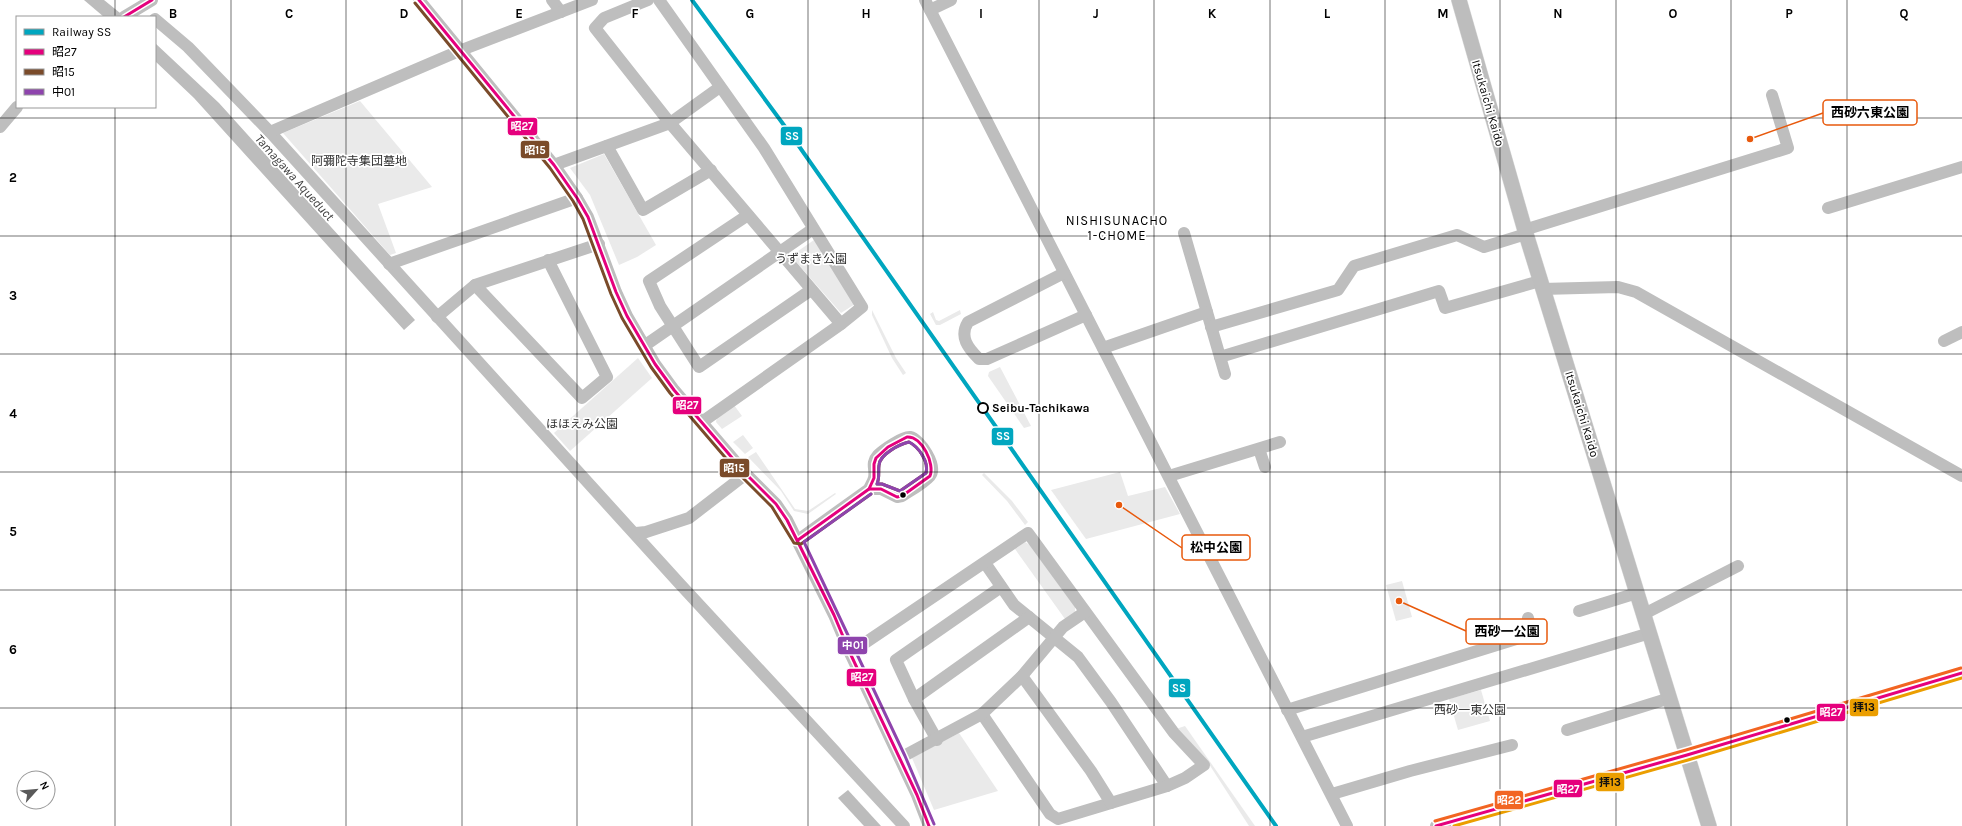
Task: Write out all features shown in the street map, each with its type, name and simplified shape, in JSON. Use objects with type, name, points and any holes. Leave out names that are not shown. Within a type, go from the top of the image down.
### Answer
[{"type":"main road","name":"Itsukaichi Kaido","points":[[1459,0],[1541,285],[1709,826]]},
{"type":"street","points":[[132,9],[152,0]]},
{"type":"street","points":[[419,0],[459,51],[554,165],[577,198],[588,217],[616,292],[644,346],[674,390],[746,474],[776,504],[798,540],[834,615],[850,653],[900,758],[929,826]]},
{"type":"street","points":[[552,0],[561,12]]},
{"type":"street","points":[[270,132],[459,51],[592,0]]},
{"type":"street","points":[[648,0],[604,18],[595,28],[670,123],[841,324]]},
{"type":"street","points":[[659,0],[764,148],[862,307],[841,324],[702,422]]},
{"type":"street","points":[[951,0],[928,5],[1347,826]]},
{"type":"street","points":[[132,9],[149,16]]},
{"type":"street","points":[[156,20],[188,47],[270,132],[437,317],[636,533],[685,589],[904,826]]},
{"type":"street","points":[[554,165],[670,123],[720,87]]},
{"type":"street","points":[[1211,327],[1338,290],[1354,266],[1457,235],[1484,247],[1525,232],[1788,148],[1772,95]]},
{"type":"street","points":[[0,126],[16,108]]},
{"type":"street","points":[[607,146],[642,210],[711,170]]},
{"type":"street","points":[[1828,208],[1962,167]]},
{"type":"street","points":[[389,264],[577,198]]},
{"type":"street","points":[[748,215],[649,281],[660,306],[699,367],[811,290]]},
{"type":"street","points":[[644,346],[813,229]]},
{"type":"street","points":[[1184,233],[1225,374]]},
{"type":"street","points":[[437,317],[475,285],[599,244]]},
{"type":"street","points":[[475,285],[582,398],[607,377],[548,260]]},
{"type":"street","points":[[1064,273],[968,322],[964,328],[963,336],[970,350],[979,358],[988,359],[1086,315]]},
{"type":"street","points":[[1220,357],[1439,291],[1445,308],[1541,285],[1618,287],[1636,292],[1962,476]]},
{"type":"street","points":[[1103,348],[1207,312]]},
{"type":"street","points":[[1944,341],[1962,332]]},
{"type":"street","points":[[798,540],[871,484],[874,461],[879,454],[903,438],[909,437],[916,439],[932,462],[933,469],[930,476],[902,496],[897,497],[871,484]]},
{"type":"street","points":[[1169,476],[1280,442]]},
{"type":"street","points":[[1259,449],[1265,467]]},
{"type":"street","points":[[636,533],[646,532],[689,518],[746,474]]},
{"type":"street","points":[[850,653],[1028,533],[1174,733],[1204,766],[1185,778],[1167,786],[1058,819],[1054,818],[982,714]]},
{"type":"street","points":[[985,563],[1014,605],[1078,657],[1111,702],[1167,786]]},
{"type":"street","points":[[1644,614],[1738,566]]},
{"type":"street","points":[[937,740],[914,699],[896,660],[1001,587]]},
{"type":"street","points":[[1579,611],[1637,593]]},
{"type":"street","points":[[900,758],[937,740],[982,714],[1022,676],[1063,627],[1085,612]]},
{"type":"street","points":[[914,699],[1029,617]]},
{"type":"street","points":[[1287,710],[1532,634],[1528,618]]},
{"type":"street","points":[[1302,737],[1650,633]]},
{"type":"street","points":[[1436,826],[1687,756],[1962,673]]},
{"type":"street","points":[[1022,676],[1091,771],[1111,803]]},
{"type":"street","points":[[1567,730],[1670,698]]},
{"type":"street","points":[[1332,794],[1409,766],[1499,745],[1512,745]]},
{"type":"green space","name":"阿彌陀寺集団墓地","points":[[360,101],[432,187],[378,204],[396,253],[390,255],[283,133]]},
{"type":"green space","points":[[604,154],[656,245],[637,257],[619,265],[590,195],[570,168]]},
{"type":"green space","name":"うずまき公園","points":[[814,240],[855,304],[841,313],[791,256]]},
{"type":"green space","points":[[872,310],[896,358],[906,373],[903,375],[892,358],[872,315]]},
{"type":"green space","points":[[960,310],[961,314],[940,325],[936,325],[930,314],[933,312],[936,320],[939,321]]},
{"type":"green space","name":"ほほえみ公園","points":[[638,358],[652,378],[570,451],[554,433]]},
{"type":"green space","points":[[1000,367],[1031,426],[1024,428],[988,376],[989,372]]},
{"type":"green space","points":[[734,405],[742,416],[722,429],[716,422],[717,417]]},
{"type":"green space","points":[[743,435],[753,448],[745,454],[733,442]]},
{"type":"green space","points":[[756,452],[795,509],[808,511],[835,493],[836,494],[808,514],[794,511],[781,491],[748,457]]},
{"type":"green space","points":[[1120,472],[1128,496],[1165,487],[1180,514],[1086,539],[1051,490]]},
{"type":"green space","points":[[984,473],[1012,501],[1028,522],[1025,525],[1007,501],[982,475]]},
{"type":"green space","points":[[1025,542],[1030,545],[1075,607],[1075,612],[1065,619],[1015,549]]},
{"type":"green space","points":[[1402,581],[1412,617],[1396,621],[1386,585]]},
{"type":"green space","name":"西砂一東公園","points":[[1481,690],[1490,721],[1458,730],[1449,699]]},
{"type":"green space","points":[[1185,726],[1255,826],[1249,826],[1207,761],[1176,729]]},
{"type":"green space","points":[[959,733],[998,791],[934,810],[912,758]]},
{"type":"shaded area","points":[[84,0],[104,0],[124,16],[103,16]]},
{"type":"shaded area","points":[[156,44],[219,103],[415,320],[404,330],[194,98],[156,62]]},
{"type":"shaded area","points":[[848,790],[881,826],[864,826],[838,798]]},
{"type":"rail line","name":"SS","points":[[692,0],[789,132],[1276,826]]},
{"type":"transit line","name":"昭27","points":[[126,16],[152,0]]},
{"type":"transit line","name":"昭27","points":[[419,0],[554,165],[577,198],[588,217],[616,292],[627,316],[655,364],[674,390],[746,474],[776,504],[787,520],[834,615],[850,653],[917,795],[929,826]]},
{"type":"transit line","name":"昭15","points":[[415,3],[550,168],[573,201],[583,219],[611,294],[622,318],[651,367],[670,393],[742,477],[772,507],[794,543],[801,544],[871,494]]},
{"type":"transit line","name":"昭27","points":[[907,437],[918,441],[926,452],[931,465],[930,476],[902,496],[897,497],[881,489],[869,489],[874,478],[874,464],[876,458],[888,447],[907,437]]},
{"type":"transit line","name":"昭15","points":[[909,442],[920,451],[925,460],[927,469],[926,473],[900,491],[882,484],[877,484],[879,477],[879,465],[883,457],[896,447],[909,442]]},
{"type":"transit line","name":"中01","points":[[909,442],[920,451],[925,460],[927,469],[926,473],[900,491],[882,484],[877,484],[879,477],[879,465],[883,457],[896,447],[909,442]]},
{"type":"transit line","name":"昭27","points":[[798,540],[869,489]]},
{"type":"transit line","name":"中01","points":[[871,494],[804,542],[905,756],[934,824]]},
{"type":"transit line","name":"昭22","points":[[1435,821],[1686,750],[1961,668]]},
{"type":"transit line","name":"昭27","points":[[1436,826],[1687,755],[1962,673]]},
{"type":"transit line","name":"拝13","points":[[1454,826],[1688,760],[1962,678]]},
{"type":"place","name":"西砂六東公園","points":[[1750,139]]},
{"type":"place","name":"Seibu-Tachikawa","points":[[983,408]]},
{"type":"place","name":"松中公園","points":[[1119,505]]},
{"type":"place","name":"西砂一公園","points":[[1399,601]]},
{"type":"district","name":"NISHISUNACHO 1-CHOME","points":[[1117,228]]},
{"type":"water label","name":"Tamagawa Aqueduct","points":[[295,177]]}]
